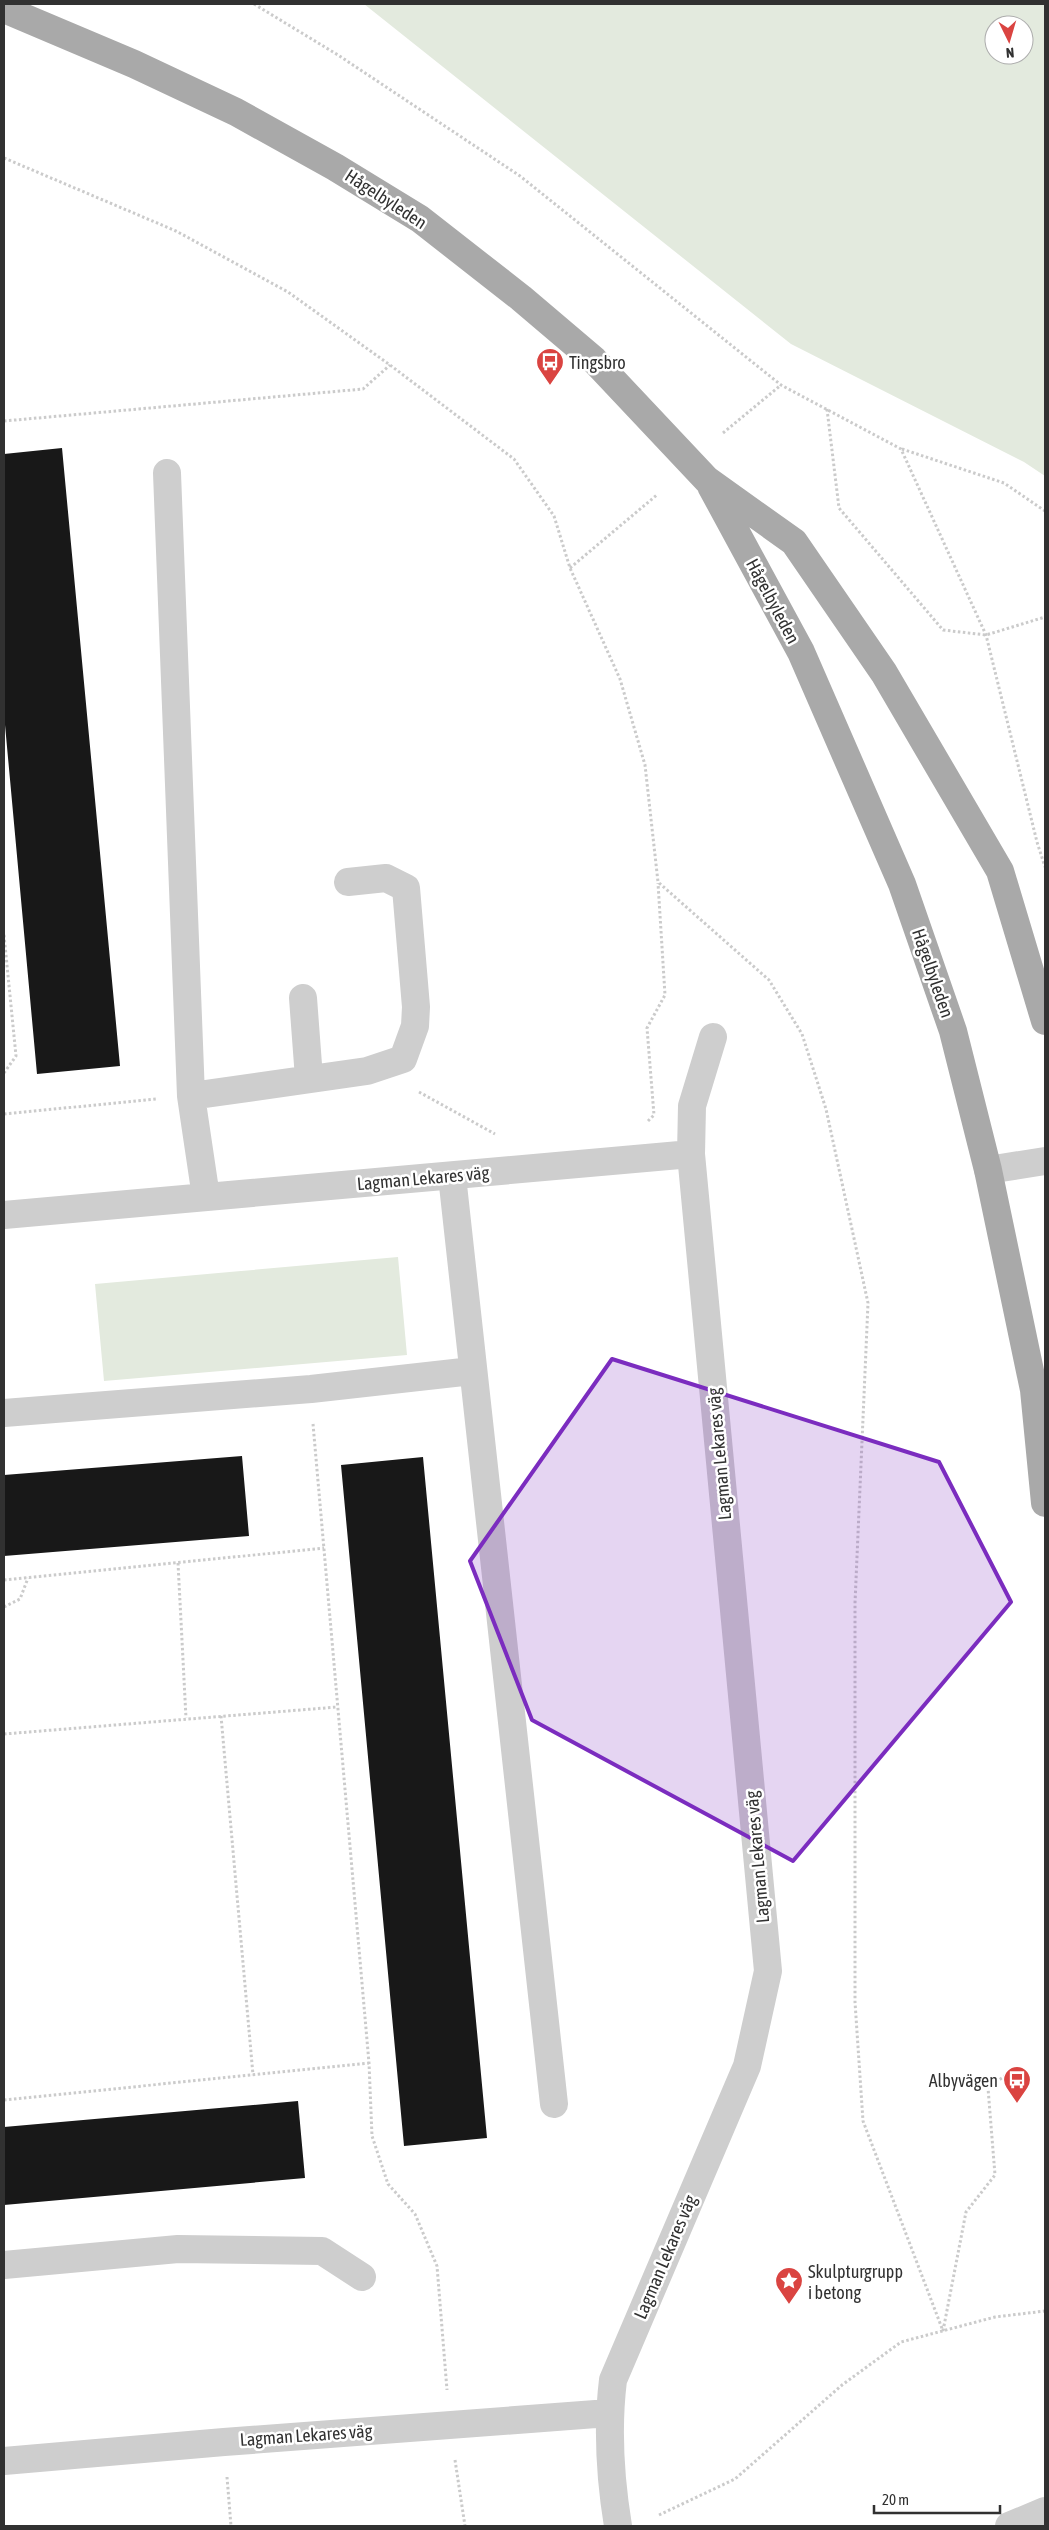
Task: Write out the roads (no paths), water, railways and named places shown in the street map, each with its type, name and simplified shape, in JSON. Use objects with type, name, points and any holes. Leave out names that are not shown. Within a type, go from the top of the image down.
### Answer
[{"type":"main road","name":"Hågelbyleden","points":[[4,9],[134,64],[236,112],[335,166],[420,219],[521,298],[594,360],[707,480],[794,542],[884,673],[1000,871],[1045,1020]]},
{"type":"main road","name":"Hågelbyleden","points":[[707,480],[801,652],[902,884],[953,1031],[988,1170],[1034,1390],[1045,1503]]},
{"type":"street","points":[[167,473],[191,1096],[206,1197]]},
{"type":"street","points":[[191,1096],[367,1071],[403,1059],[415,1026],[416,1007],[406,888],[386,878],[348,882]]},
{"type":"street","points":[[304,998],[309,1078]]},
{"type":"street","points":[[691,1154],[692,1106],[713,1037]]},
{"type":"street","name":"Lagman Lekares väg","points":[[4,1215],[691,1154],[768,1971],[746,2066],[614,2380],[609,2413],[611,2483],[618,2526]]},
{"type":"street","points":[[988,1170],[1045,1161]]},
{"type":"street","points":[[452,1176],[554,2104]]},
{"type":"street","points":[[4,1413],[311,1389],[472,1371]]},
{"type":"street","points":[[4,2265],[178,2249],[322,2251],[362,2277]]},
{"type":"street","name":"Lagman Lekares väg","points":[[4,2461],[224,2442],[609,2413]]},
{"type":"street","points":[[1009,2526],[1045,2511]]},
{"type":"place","name":"Tingsbro","points":[[550,386]]},
{"type":"place","name":"Albyvägen","points":[[1017,2104]]},
{"type":"place","name":"Skulpturgrupp i betong","points":[[789,2305]]}]
